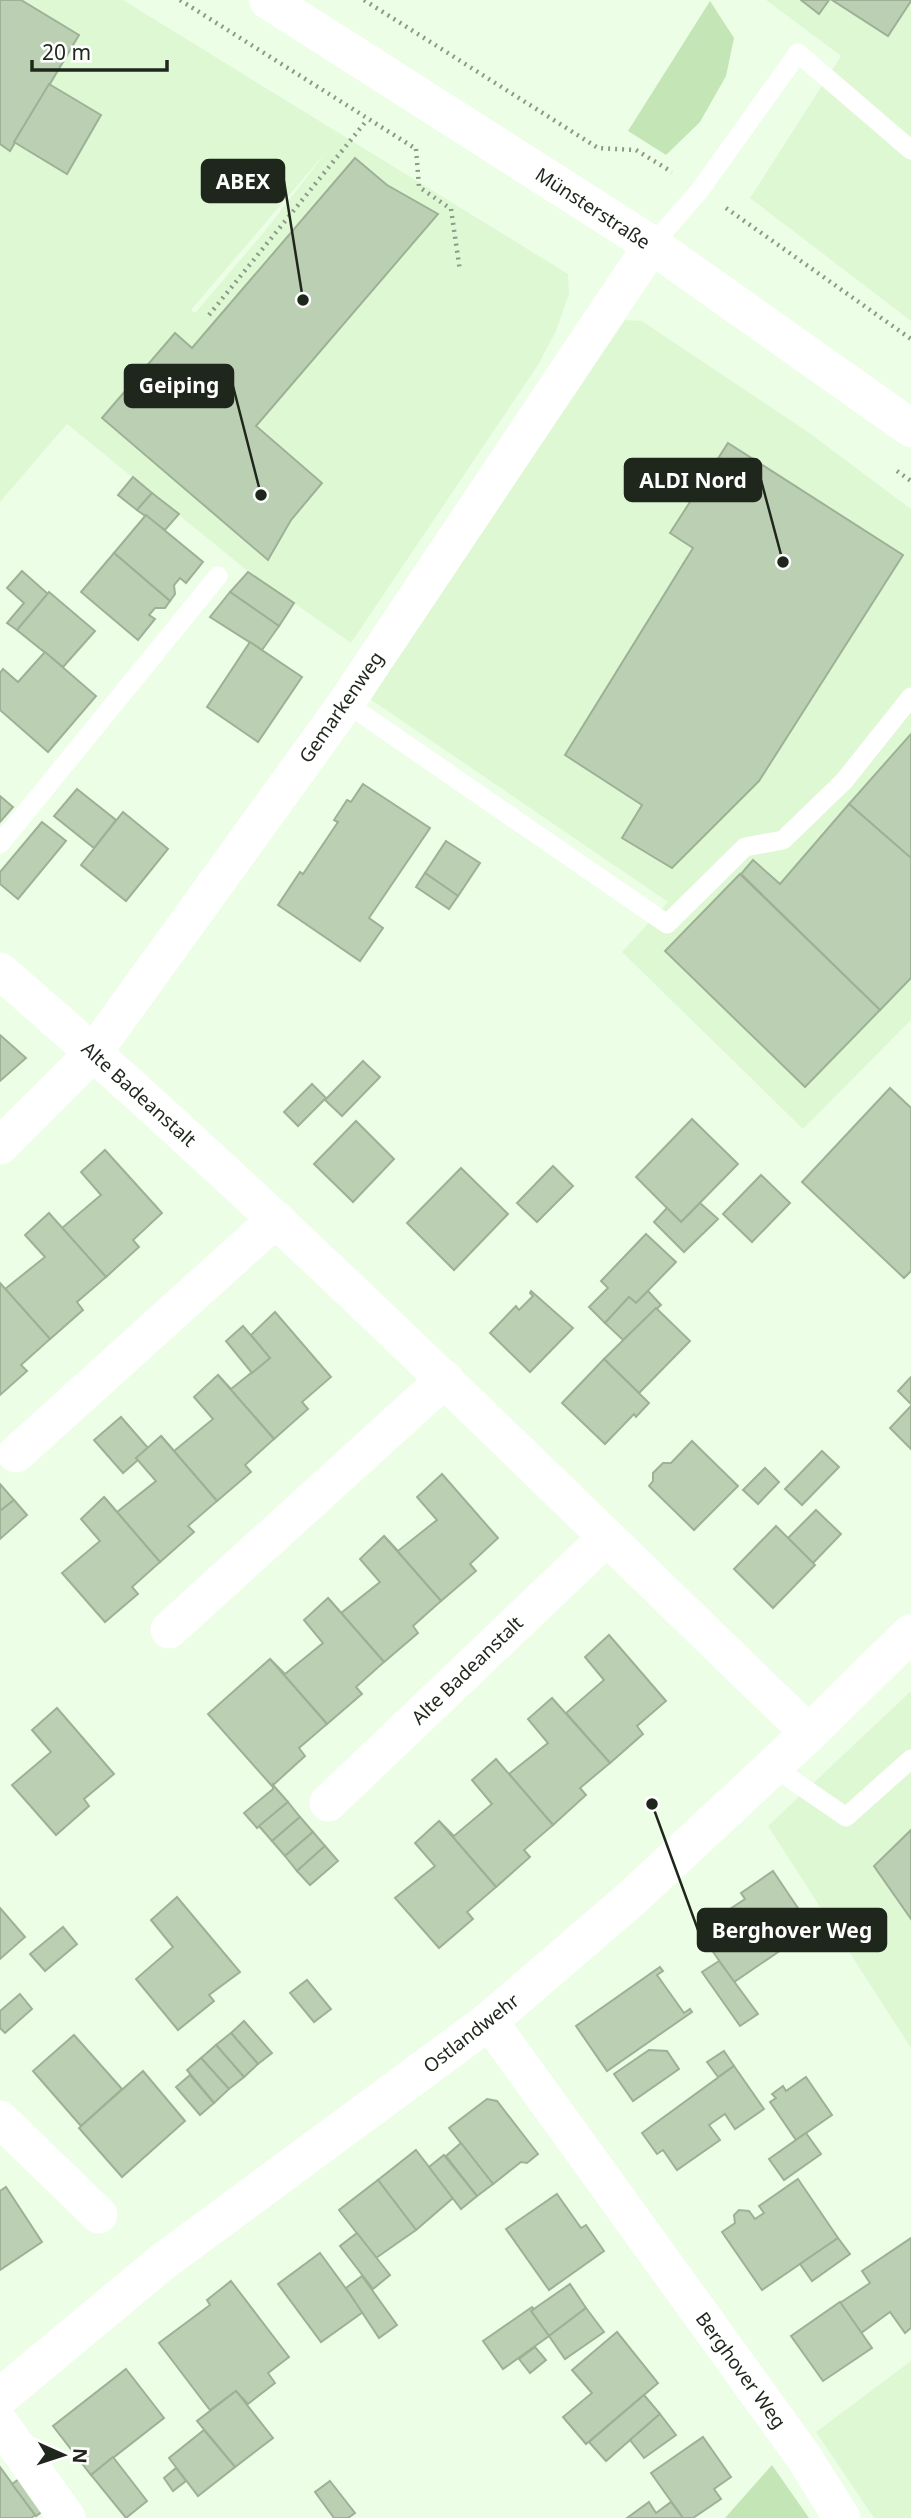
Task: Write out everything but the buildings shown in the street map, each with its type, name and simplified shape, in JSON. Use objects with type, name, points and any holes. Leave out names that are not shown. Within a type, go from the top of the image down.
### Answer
[{"type":"street","name":"Münsterstraße","points":[[268,0],[652,245],[911,428]]},
{"type":"street","name":"Gemarkenweg","points":[[0,1146],[94,1052],[346,703],[652,245]]},
{"type":"street","name":"Alte Badeanstalt","points":[[0,971],[94,1052],[276,1219],[445,1379],[809,1733]]},
{"type":"street","points":[[16,1454],[276,1219]]},
{"type":"street","points":[[169,1630],[445,1379]]},
{"type":"street","name":"Alte Badeanstalt","points":[[328,1803],[606,1538]]},
{"type":"street","name":"Ostlandwehr","points":[[0,2396],[161,2263],[489,2021],[633,1897],[809,1733],[911,1633]]},
{"type":"street","name":"Berghover Weg","points":[[489,2021],[803,2456],[842,2518]]},
{"type":"street","points":[[0,2119],[99,2215]]},
{"type":"street","points":[[0,2423],[66,2518]]},
{"type":"lane","points":[[652,245],[700,190],[798,54],[911,150]]},
{"type":"lane","points":[[0,844],[218,576]]},
{"type":"lane","points":[[346,703],[667,924],[745,847],[783,840],[844,781],[911,697]]},
{"type":"lane","points":[[772,1766],[846,1817],[911,1759]]},
{"type":"path","points":[[365,0],[598,148],[636,150],[700,190],[911,339]]},
{"type":"path","points":[[209,315],[397,84]]},
{"type":"path","points":[[416,149],[419,187],[451,209],[460,271]]},
{"type":"shaded area","points":[[0,0],[123,0],[568,274],[569,294],[556,331],[538,365],[351,643],[244,568],[67,424],[0,502]],"holes":[[[327,151],[264,232],[195,313],[191,310]]]},
{"type":"shaded area","points":[[766,0],[911,0],[911,321],[750,198],[841,56]]},
{"type":"shaded area","points":[[710,1],[734,38],[726,76],[700,122],[666,155],[628,131]]},
{"type":"shaded area","points":[[625,320],[642,321],[808,432],[911,509],[911,1020],[803,1129],[622,952],[668,902],[370,699]]},
{"type":"shaded area","points":[[911,1691],[911,2048],[768,1826]]},
{"type":"shaded area","points":[[911,2361],[911,2518],[874,2518],[816,2432]]},
{"type":"shaded area","points":[[772,2465],[809,2518],[725,2518]]},
{"type":"place","name":"ABEX","points":[[303,300]]},
{"type":"place","name":"Geiping","points":[[261,495]]},
{"type":"place","name":"ALDI Nord","points":[[783,562]]},
{"type":"place","name":"Berghover Weg","points":[[652,1804]]}]
